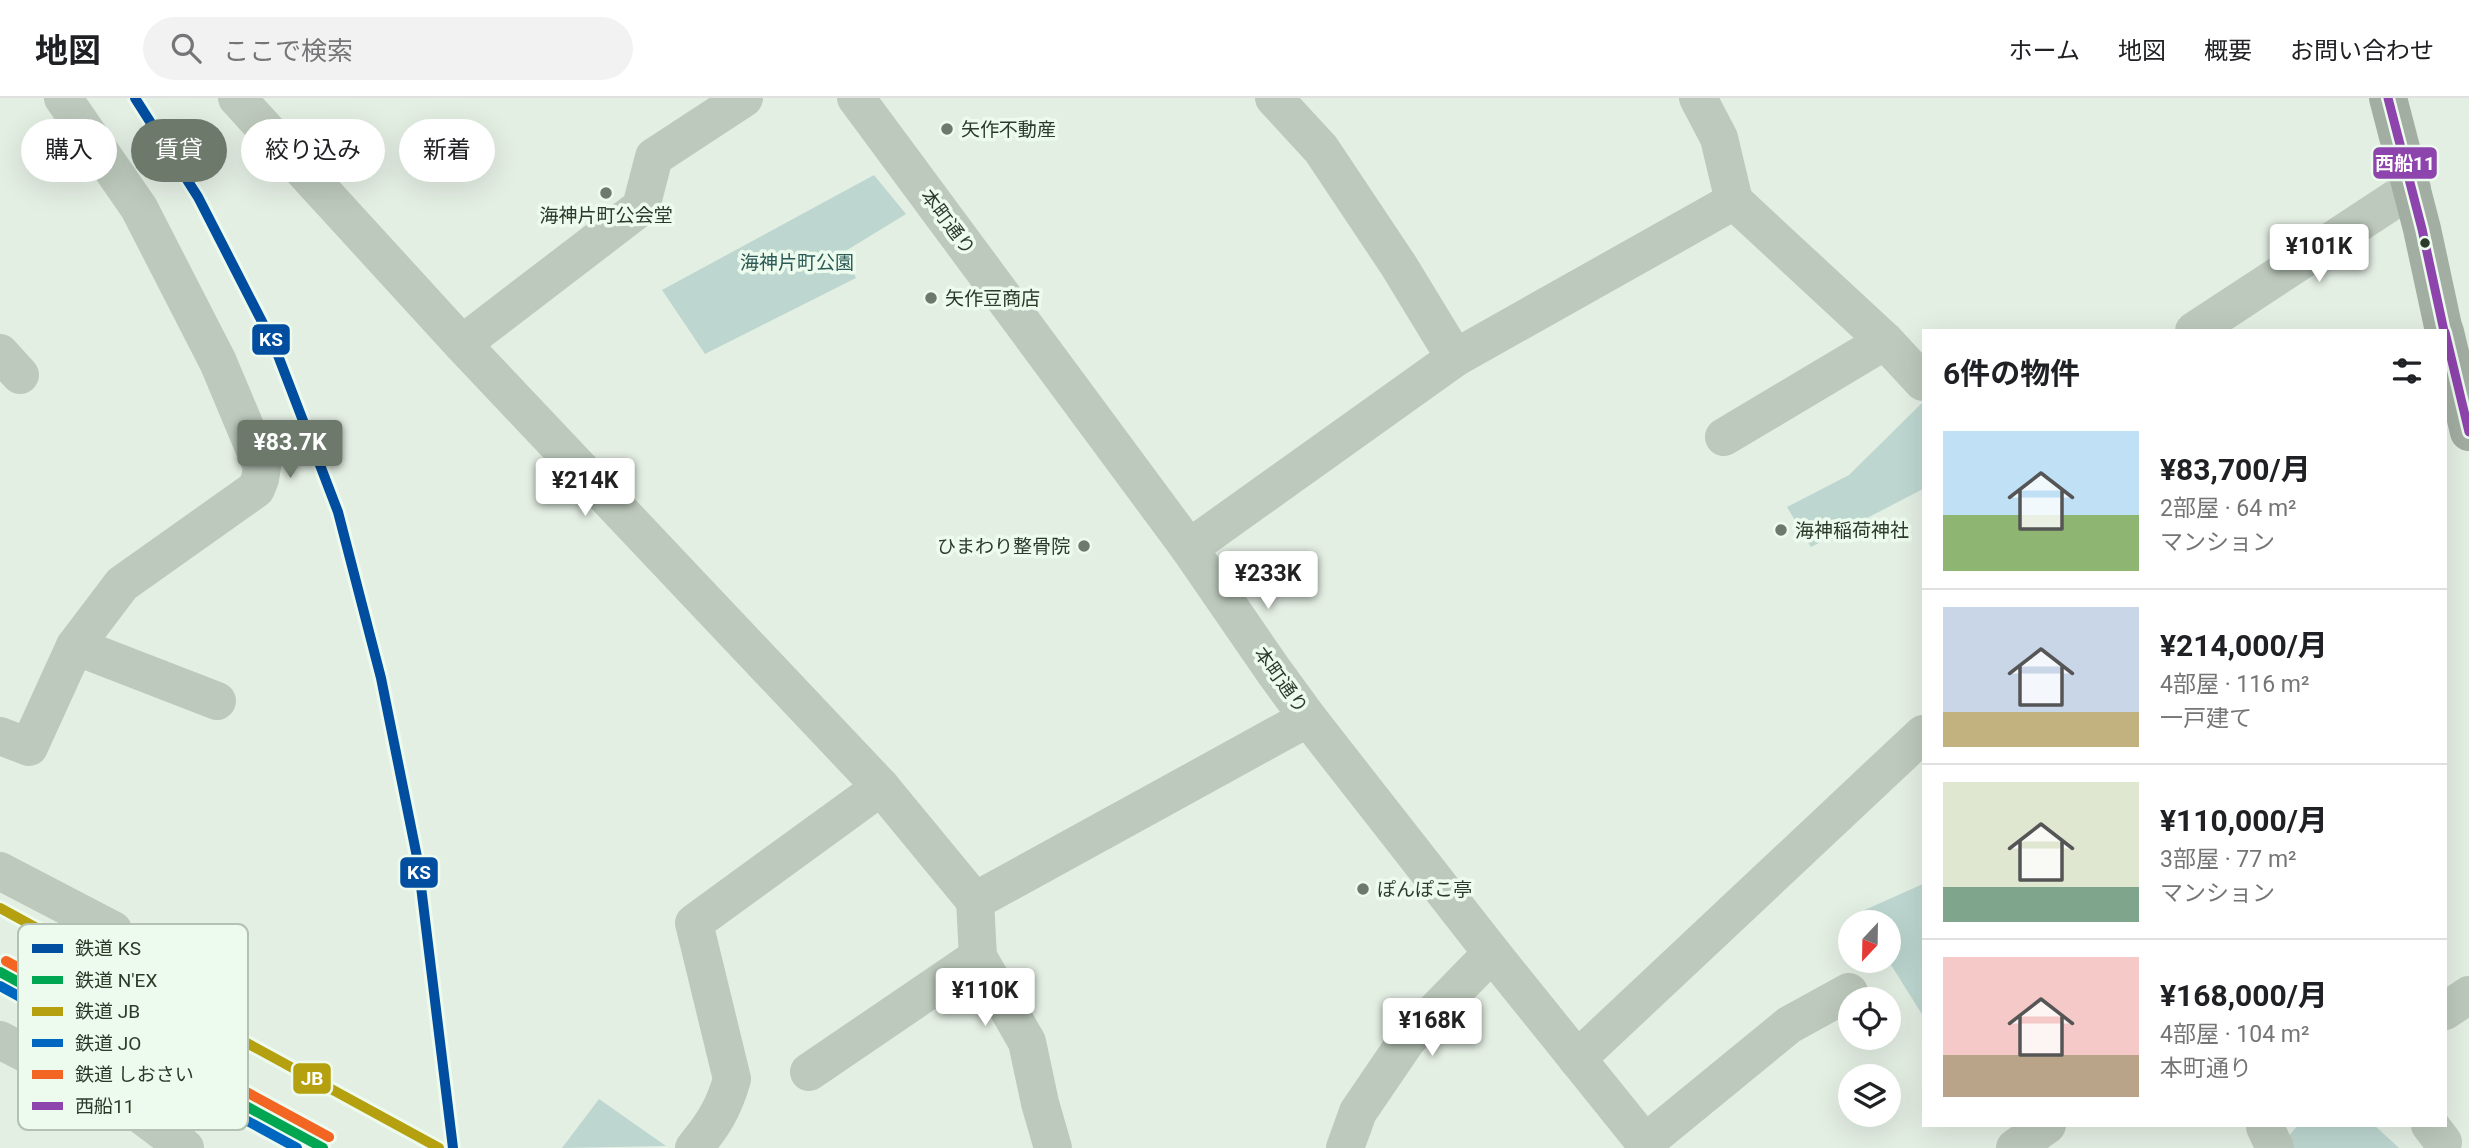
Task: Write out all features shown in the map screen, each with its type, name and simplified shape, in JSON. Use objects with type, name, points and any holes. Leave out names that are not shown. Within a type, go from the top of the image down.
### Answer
[{"type":"highway","points":[[2388,98],[2445,329]]},
{"type":"highway","points":[[2447,339],[2469,432]]},
{"type":"street","points":[[0,736],[29,747],[75,646],[122,584],[256,489],[262,467],[218,362],[139,208],[63,98]]},
{"type":"street","points":[[237,98],[462,344],[881,787],[975,901],[978,957],[1027,1042],[1053,1148]]},
{"type":"street","points":[[462,344],[641,207],[654,157],[744,98]]},
{"type":"street","name":"本町通り","points":[[856,98],[1189,548],[1308,718],[1647,1146]]},
{"type":"street","points":[[1274,98],[1321,149],[1399,266],[1455,358]]},
{"type":"street","points":[[1698,98],[1719,138],[1734,201],[1885,341],[1922,381]]},
{"type":"street","points":[[2197,329],[2412,188]]},
{"type":"street","points":[[1189,548],[1455,358],[1734,201]]},
{"type":"street","points":[[1724,437],[1885,341]]},
{"type":"street","points":[[75,646],[217,701]]},
{"type":"street","points":[[975,901],[1308,718]]},
{"type":"street","points":[[1577,1059],[1922,735]]},
{"type":"street","points":[[694,1148],[713,1125],[726,1102],[732,1079],[694,923],[881,787]]},
{"type":"street","points":[[0,871],[102,924]]},
{"type":"street","points":[[1345,1148],[1358,1112],[1407,1041],[1492,953]]},
{"type":"street","points":[[809,1072],[978,957]]},
{"type":"street","points":[[2447,1010],[2469,995]]},
{"type":"street","points":[[1647,1146],[1789,1025],[1838,998]]},
{"type":"street","points":[[0,1040],[18,1049]]},
{"type":"street","points":[[2015,1148],[2044,1127]]},
{"type":"street","points":[[161,1130],[186,1148]]},
{"type":"green space","name":"海神片町公園","points":[[874,175],[906,214],[844,252],[856,278],[705,354],[662,290]]},
{"type":"green space","points":[[1922,403],[1922,490],[1811,547],[1787,507],[1849,475]]},
{"type":"green space","points":[[1922,884],[1922,1014],[1896,973],[1901,973],[1901,910],[1865,910]]},
{"type":"green space","points":[[599,1099],[666,1146],[562,1148]]},
{"type":"green space","points":[[2296,1127],[2376,1127],[2399,1148],[2291,1148],[2287,1138]]},
{"type":"rail line","name":"KS","points":[[135,98],[198,197],[274,345],[338,512],[381,678],[418,862],[453,1148]]},
{"type":"rail line","name":"JB","points":[[0,908],[29,924]]},
{"type":"rail line","name":"しおさい","points":[[6,961],[18,968]]},
{"type":"rail line","name":"N'EX","points":[[0,972],[18,982]]},
{"type":"rail line","name":"JO","points":[[0,986],[18,996]]},
{"type":"rail line","name":"JB","points":[[248,1044],[439,1148]]},
{"type":"rail line","name":"しおさい","points":[[248,1093],[329,1137]]},
{"type":"rail line","name":"N'EX","points":[[248,1107],[323,1148]]},
{"type":"rail line","name":"JO","points":[[248,1121],[297,1148]]},
{"type":"transit line","name":"西船11","points":[[2388,98],[2422,229],[2444,329]]},
{"type":"transit line","name":"西船11","points":[[2447,340],[2469,432]]},
{"type":"place","name":"矢作不動産","points":[[947,129]]},
{"type":"place","name":"海神片町公会堂","points":[[606,193]]},
{"type":"place","name":"矢作豆商店","points":[[931,298]]},
{"type":"place","name":"海神稲荷神社","points":[[1781,530]]},
{"type":"place","name":"ひまわり整骨院","points":[[1084,546]]},
{"type":"place","name":"ぽんぽこ亭","points":[[1363,889]]}]
